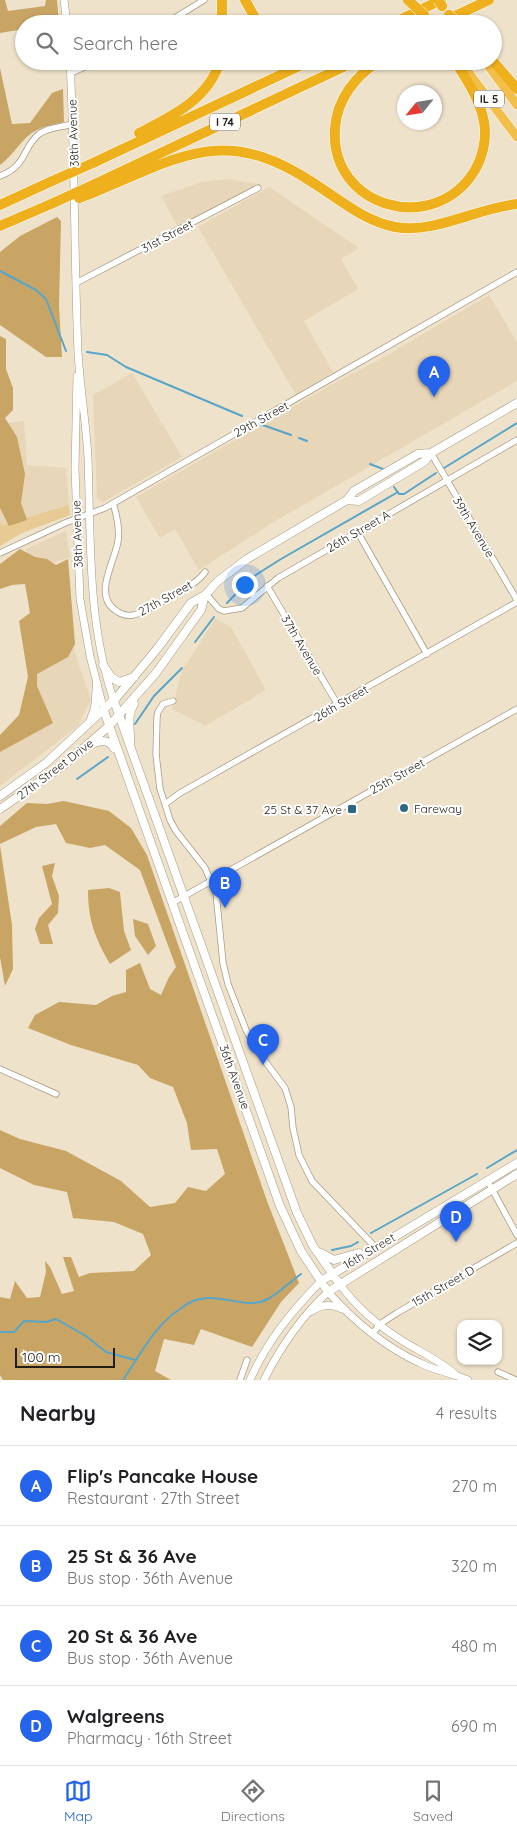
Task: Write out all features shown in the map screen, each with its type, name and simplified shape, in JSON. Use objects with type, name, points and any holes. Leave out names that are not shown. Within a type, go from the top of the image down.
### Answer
[{"type":"highway","points":[[222,0],[222,15]]},
{"type":"highway","points":[[245,0],[253,15]]},
{"type":"highway","points":[[408,0],[425,15]]},
{"type":"highway","points":[[413,0],[426,15]]},
{"type":"highway","points":[[455,15],[489,0]]},
{"type":"highway","points":[[432,15],[439,1]]},
{"type":"highway","points":[[439,1],[444,15]]},
{"type":"highway","points":[[446,15],[467,10]]},
{"type":"highway","points":[[92,160],[172,117],[185,108],[197,98],[209,83],[216,70]]},
{"type":"highway","name":"I 74","points":[[0,205],[92,160],[290,70]]},
{"type":"highway","name":"I 74","points":[[0,226],[95,188],[338,70]]},
{"type":"highway","points":[[368,70],[359,77],[343,98],[334,134],[339,158],[344,170],[366,194],[384,204],[416,208],[436,203],[453,195],[468,179],[479,162],[486,134],[482,112],[472,88],[461,70]]},
{"type":"highway","name":"IL 5","points":[[467,70],[517,137]]},
{"type":"highway","name":"IL 5","points":[[491,70],[517,105]]},
{"type":"highway","points":[[501,70],[517,89]]},
{"type":"highway","points":[[95,188],[189,154],[229,150],[250,152],[293,169],[361,214],[389,226],[428,227],[499,206],[517,204]]},
{"type":"main road","name":"27th Street","points":[[104,711],[138,674],[191,603],[205,594],[229,572],[247,559],[347,500],[359,501],[426,461],[431,453],[517,403]]},
{"type":"main road","name":"27th Street","points":[[109,726],[156,673],[200,610],[205,594]]},
{"type":"main road","points":[[103,665],[111,678],[119,682],[128,680],[138,674]]},
{"type":"main road","points":[[88,726],[95,708],[97,685]]},
{"type":"main road","points":[[130,746],[130,712],[140,692]]},
{"type":"main road","name":"36th Avenue","points":[[114,701],[301,1222],[313,1246],[339,1283]]},
{"type":"main road","name":"36th Avenue","points":[[104,711],[280,1206],[295,1240],[328,1292]]},
{"type":"main road","name":"27th Street Drive","points":[[0,796],[46,763],[104,711]]},
{"type":"main road","name":"27th Street Drive","points":[[0,809],[44,780],[88,746],[109,726]]},
{"type":"main road","points":[[88,746],[100,741],[106,741],[119,754]]},
{"type":"main road","name":"16th Street","points":[[321,1281],[517,1163]]},
{"type":"main road","name":"16th Street","points":[[328,1292],[339,1283],[491,1188],[517,1174]]},
{"type":"main road","points":[[313,1246],[326,1257],[334,1260],[373,1248]]},
{"type":"street","points":[[64,0],[66,15]]},
{"type":"street","points":[[179,15],[204,0]]},
{"type":"street","name":"38th Avenue","points":[[71,70],[78,354],[75,418],[80,599],[104,711]]},
{"type":"street","points":[[71,74],[79,70]]},
{"type":"street","points":[[0,176],[19,164],[38,135],[44,131],[73,124]]},
{"type":"street","name":"31st Street","points":[[76,283],[258,188]]},
{"type":"street","name":"29th Street","points":[[0,553],[113,503],[517,272]]},
{"type":"street","name":"38th Avenue","points":[[78,354],[87,440],[94,604],[103,665],[114,701]]},
{"type":"street","name":"26th Street A","points":[[205,594],[219,609],[230,611],[242,608],[268,586],[357,531],[517,440]]},
{"type":"street","name":"39th Avenue","points":[[431,453],[517,601]]},
{"type":"street","name":"27th Street","points":[[113,503],[119,526],[118,542],[105,587],[107,599],[114,610],[124,615],[136,615],[193,583],[205,572]]},
{"type":"street","points":[[357,531],[427,654]]},
{"type":"street","name":"37th Avenue","points":[[268,586],[338,705]]},
{"type":"street","name":"26th Street","points":[[165,804],[180,793],[338,705],[517,601]]},
{"type":"street","points":[[173,701],[163,704],[157,717],[156,754],[160,789],[170,820],[176,831],[202,863],[216,893],[222,957],[228,984],[243,1025],[252,1042],[285,1088],[291,1107],[298,1151],[302,1163],[320,1191],[373,1248]]},
{"type":"street","name":"25th Street","points":[[172,903],[517,709]]},
{"type":"street","points":[[0,1069],[56,1094]]},
{"type":"street","points":[[487,1180],[517,1235]]},
{"type":"street","name":"15th Street D","points":[[373,1333],[380,1324],[517,1243]]},
{"type":"street","name":"16th Street","points":[[244,1380],[252,1376],[268,1344],[280,1326],[321,1281]]},
{"type":"street","name":"36th Avenue","points":[[339,1283],[353,1300],[380,1324],[404,1342],[442,1363],[454,1377]]},
{"type":"street","name":"16th Street","points":[[264,1380],[294,1328],[328,1292]]},
{"type":"street","name":"36th Avenue","points":[[328,1292],[346,1311],[392,1347],[419,1363],[454,1377],[468,1380]]},
{"type":"street","points":[[294,1328],[309,1313],[320,1306],[333,1305],[346,1311]]},
{"type":"street","points":[[240,1380],[247,1360]]},
{"type":"street","points":[[498,1372],[516,1380]]},
{"type":"shaded area","points":[[0,0],[5,0],[8,11],[45,6],[46,0],[57,0],[58,15],[15,15],[15,30],[0,33]]},
{"type":"shaded area","points":[[0,68],[12,124],[30,123],[52,93],[63,89],[64,122],[43,127],[32,133],[0,165]]},
{"type":"shaded area","points":[[227,179],[258,184],[178,227],[161,196],[202,182]]},
{"type":"shaded area","points":[[269,187],[359,248],[341,259],[358,289],[304,321],[333,372],[296,395],[198,227]]},
{"type":"shaded area","points":[[57,217],[61,221],[59,306],[62,357],[46,357],[0,325],[0,252],[20,236]]},
{"type":"shaded area","points":[[489,295],[517,342],[517,381],[272,523],[199,570],[175,529],[160,538],[136,497],[338,381],[379,360]]},
{"type":"shaded area","points":[[0,336],[6,339],[6,369],[13,388],[13,410],[5,418],[17,437],[25,474],[21,503],[27,520],[9,526],[0,508]]},
{"type":"shaded area","points":[[132,373],[182,457],[103,502],[97,499],[93,395]]},
{"type":"shaded area","points":[[24,421],[27,465],[66,468],[69,505],[2,525],[0,521],[0,424]]},
{"type":"shaded area","points":[[69,505],[70,515],[22,533],[0,546],[0,521],[2,525]]},
{"type":"shaded area","points":[[66,531],[70,557],[33,570],[26,549]]},
{"type":"shaded area","points":[[20,549],[35,557],[47,559],[56,565],[68,559],[75,644],[68,657],[37,674],[37,686],[53,723],[0,752],[0,735],[19,715],[28,677],[19,621],[30,613],[25,584],[12,585],[0,589],[0,564]]},
{"type":"shaded area","points":[[215,619],[231,627],[266,690],[205,726],[172,709],[182,671]]},
{"type":"shaded area","points":[[71,641],[91,700],[78,726],[0,786],[0,749],[49,719],[26,665]]},
{"type":"shaded area","points":[[64,801],[109,811],[131,828],[147,855],[267,1201],[299,1283],[281,1302],[252,1347],[201,1329],[194,1345],[164,1339],[155,1371],[171,1380],[3,1380],[0,1375],[0,1297],[10,1299],[15,1281],[27,1298],[40,1297],[46,1272],[45,1261],[50,1267],[62,1294],[74,1291],[63,1257],[71,1257],[79,1277],[90,1273],[134,1271],[151,1255],[143,1234],[114,1222],[73,1218],[67,1192],[34,1185],[0,1168],[0,1130],[20,1139],[66,1151],[121,1181],[150,1207],[175,1203],[188,1187],[206,1191],[225,1174],[217,1149],[191,1150],[187,1123],[173,1087],[150,1078],[138,1065],[71,1045],[28,1028],[35,1015],[59,1002],[96,1005],[112,996],[126,992],[126,970],[140,963],[150,989],[161,995],[176,967],[140,870],[105,845],[90,848],[66,843],[56,824],[36,827],[0,844],[0,826],[27,803],[47,804]]},
{"type":"shaded area","points":[[0,845],[12,925],[13,969],[5,986],[0,957]]},
{"type":"shaded area","points":[[55,863],[52,876],[59,896],[58,913],[48,925],[53,944],[40,944],[35,929],[39,918],[52,904],[42,866]]},
{"type":"shaded area","points":[[109,888],[120,892],[124,931],[131,950],[110,964],[93,928],[89,911],[88,890]]},
{"type":"shaded area","points":[[133,919],[148,924],[156,946],[148,955],[135,936]]},
{"type":"waterway","points":[[0,271],[36,290],[46,299],[66,351]]},
{"type":"waterway","points":[[87,352],[107,355],[126,367],[242,416]]},
{"type":"waterway","points":[[444,468],[517,423]]},
{"type":"waterway","points":[[260,424],[291,435]]},
{"type":"waterway","points":[[299,438],[307,441]]},
{"type":"waterway","points":[[370,464],[383,469]]},
{"type":"waterway","points":[[394,487],[399,494],[404,494],[436,473]]},
{"type":"waterway","points":[[227,603],[251,578],[398,492]]},
{"type":"waterway","points":[[195,642],[214,617]]},
{"type":"waterway","points":[[135,724],[154,696],[182,668]]},
{"type":"waterway","points":[[77,779],[108,757]]},
{"type":"waterway","points":[[487,1168],[517,1150]]},
{"type":"waterway","points":[[371,1233],[477,1174]]},
{"type":"waterway","points":[[332,1250],[351,1246],[358,1242]]},
{"type":"waterway","points":[[123,1380],[162,1324],[193,1301],[213,1298],[251,1303],[260,1302],[272,1297],[301,1274]]},
{"type":"waterway","points":[[0,1332],[14,1332],[24,1321],[46,1322],[56,1319],[86,1336],[106,1352],[135,1360]]},
{"type":"place","name":"Flip's Pancake House","points":[[434,397]]},
{"type":"place","name":"Fareway","points":[[404,808]]},
{"type":"place","name":"25 St & 37 Ave","points":[[352,809]]},
{"type":"place","name":"25 St & 36 Ave","points":[[225,908]]},
{"type":"place","name":"20 St & 36 Ave","points":[[263,1065]]},
{"type":"place","name":"Walgreens","points":[[456,1242]]}]
